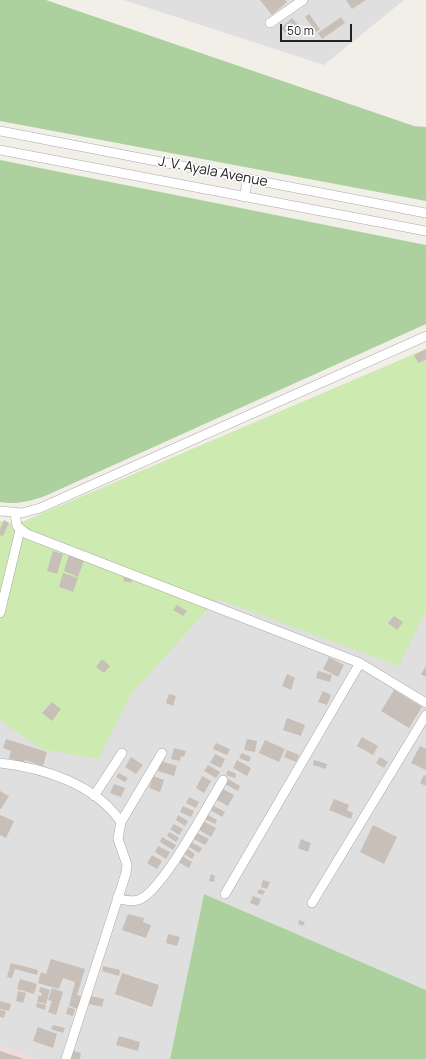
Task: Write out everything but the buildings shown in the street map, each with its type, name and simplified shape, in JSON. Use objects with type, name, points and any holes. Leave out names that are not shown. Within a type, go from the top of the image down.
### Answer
[{"type":"street","points":[[270,23],[303,0]]},
{"type":"street","name":"J. V. Ayala Avenue","points":[[0,131],[426,213]]},
{"type":"street","name":"J. V. Ayala Avenue","points":[[0,150],[426,231]]},
{"type":"street","points":[[244,197],[248,179]]},
{"type":"street","points":[[0,511],[15,514],[40,508],[426,336]]},
{"type":"street","points":[[15,514],[15,522],[20,530],[360,663],[426,703]]},
{"type":"street","points":[[0,612],[20,530]]},
{"type":"street","points":[[225,894],[360,663]]},
{"type":"street","points":[[312,903],[426,715]]},
{"type":"street","points":[[94,796],[122,753]]},
{"type":"street","points":[[66,1059],[127,865],[118,839],[121,822],[162,753]]},
{"type":"street","points":[[0,763],[43,771],[94,796],[115,813],[121,822]]},
{"type":"street","points":[[117,898],[130,901],[138,900],[154,887],[175,860],[223,780]]},
{"type":"shaded area","points":[[124,0],[404,0],[324,65]]},
{"type":"shaded area","points":[[426,349],[426,990],[204,894],[170,1059],[0,1059],[0,521],[15,525]]},
{"type":"shaded area","points":[[0,1046],[37,1059],[0,1059]]},
{"type":"green space","points":[[0,0],[46,0],[414,126],[426,127],[426,201],[0,121]]},
{"type":"green space","points":[[0,160],[426,245],[426,324],[45,496],[23,502],[0,502]]},
{"type":"green space","points":[[426,349],[426,610],[399,666],[217,599],[132,693],[98,759],[41,749],[0,720],[0,521],[15,525]]},
{"type":"green space","points":[[204,894],[426,990],[426,1059],[170,1059]]}]
